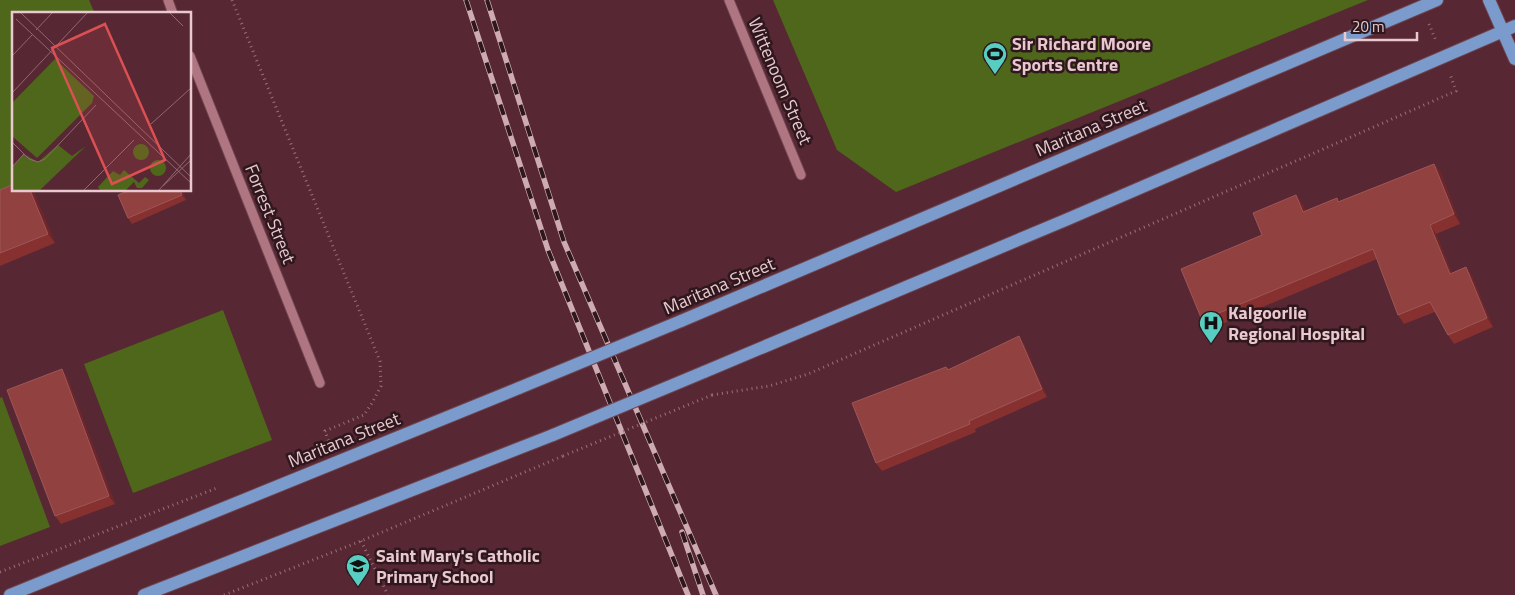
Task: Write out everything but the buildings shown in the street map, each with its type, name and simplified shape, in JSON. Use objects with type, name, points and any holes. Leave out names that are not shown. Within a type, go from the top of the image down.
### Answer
[{"type":"main road","name":"Maritana Street","points":[[10,595],[681,321],[1437,0]]},
{"type":"main road","points":[[1489,0],[1515,59]]},
{"type":"main road","points":[[144,595],[553,435],[1077,215],[1515,26]]},
{"type":"street","points":[[168,0],[172,12]]},
{"type":"street","name":"Wittenoom Street","points":[[728,0],[801,175]]},
{"type":"street","name":"Forrest Street","points":[[191,59],[320,384]]},
{"type":"path","points":[[232,0],[380,361],[380,386],[372,403],[364,415],[324,431],[330,445]]},
{"type":"path","points":[[224,595],[361,541],[712,395],[770,386],[808,374],[1456,91],[1451,77]]},
{"type":"path","points":[[361,541],[388,595]]},
{"type":"green space","points":[[0,0],[89,0],[94,12],[12,12],[13,191],[0,202]]},
{"type":"green space","name":"Sir Richard Moore Sports Centre","points":[[773,0],[1368,0],[896,192],[837,150]]},
{"type":"green space","points":[[223,310],[272,440],[133,493],[84,364]]},
{"type":"green space","points":[[2,397],[50,527],[0,546],[0,398]]},
{"type":"railway","points":[[466,0],[548,250],[688,595]]},
{"type":"railway","points":[[487,0],[564,242],[716,595]]},
{"type":"railway","points":[[682,532],[703,595]]},
{"type":"place","name":"Sir Richard Moore Sports Centre","points":[[995,75]]},
{"type":"place","name":"Kalgoorlie Regional Hospital","points":[[1211,344]]},
{"type":"place","name":"Saint Mary's Catholic Primary School","points":[[358,587]]}]
